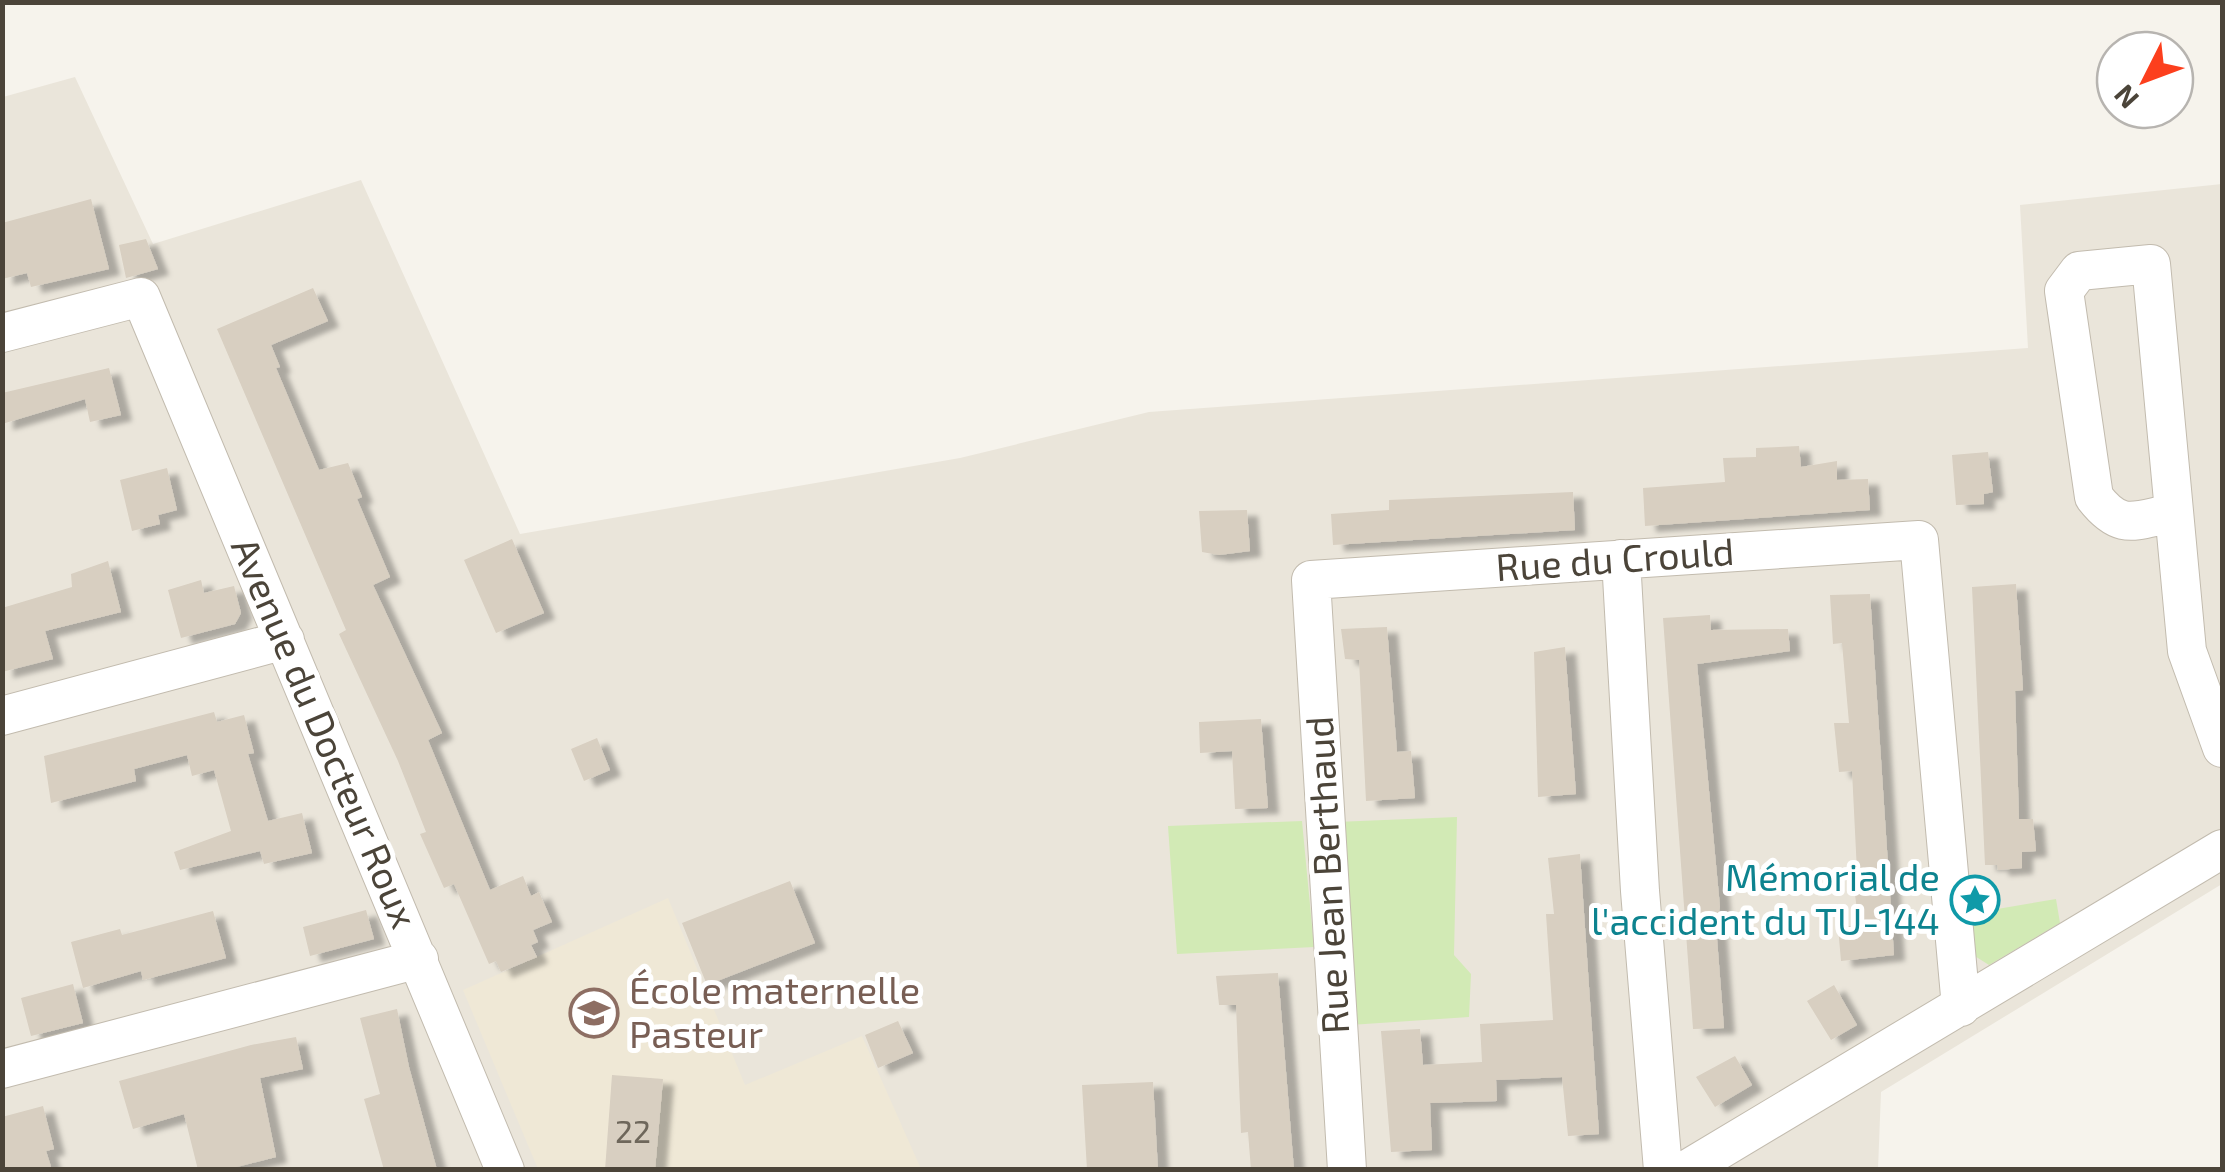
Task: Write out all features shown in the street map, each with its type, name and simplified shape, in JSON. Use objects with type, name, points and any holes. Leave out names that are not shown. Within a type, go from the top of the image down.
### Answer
[{"type":"street","points":[[2174,513],[2123,522],[2110,517],[2094,497],[2064,291],[2079,271],[2151,264],[2187,650],[2222,748]]},
{"type":"street","name":"Avenue du Docteur Roux","points":[[2,332],[141,297],[506,1170]]},
{"type":"street","name":"Rue du Crould","points":[[1311,580],[1919,540],[1961,1007]]},
{"type":"street","points":[[1621,559],[1640,891],[1663,1170]]},
{"type":"street","name":"Rue Jean Berthaud","points":[[1311,580],[1347,1170]]},
{"type":"street","points":[[2,716],[285,640]]},
{"type":"street","points":[[1686,1170],[2222,849]]},
{"type":"street","points":[[2,1069],[419,959]]},
{"type":"shaded area","points":[[75,77],[153,244],[361,180],[520,534],[960,458],[1149,412],[2028,348],[2020,205],[2222,184],[2222,884],[1881,1092],[1878,1169],[3,1170],[3,97]]},
{"type":"shaded area","name":"École maternelle Pasteur","points":[[668,898],[745,1085],[862,1036],[921,1169],[538,1169],[463,990]]},
{"type":"green space","points":[[1457,817],[1454,955],[1471,974],[1469,1017],[1350,1025],[1336,822]]},
{"type":"green space","points":[[1302,821],[1314,947],[1177,954],[1168,826]]},
{"type":"green space","points":[[2056,899],[2060,923],[1989,965],[1970,953],[1968,914]]},
{"type":"building","points":[[91,199],[109,269],[31,287],[27,273],[2,279],[2,223]]},
{"type":"building","points":[[146,239],[158,269],[126,278],[119,245]]},
{"type":"building","points":[[313,288],[328,321],[271,345],[280,367],[276,368],[319,470],[348,463],[362,497],[357,499],[390,577],[373,585],[442,733],[428,740],[490,890],[523,876],[531,896],[539,892],[552,922],[533,930],[538,942],[531,945],[537,957],[501,972],[496,961],[489,964],[454,884],[444,888],[420,834],[426,832],[398,761],[339,634],[346,630],[217,329]]},
{"type":"building","points":[[109,368],[121,415],[90,422],[85,399],[2,424],[2,393]]},
{"type":"building","points":[[1799,446],[1801,467],[1837,461],[1837,480],[1868,479],[1870,510],[1645,526],[1643,488],[1725,482],[1723,458],[1756,457],[1756,448]]},
{"type":"building","points":[[1988,452],[1993,492],[1984,494],[1984,504],[1956,505],[1952,455]]},
{"type":"building","points":[[167,468],[177,510],[158,515],[160,524],[132,531],[120,480]]},
{"type":"building","points":[[1573,492],[1575,530],[1333,545],[1331,514],[1389,510],[1389,500]]},
{"type":"building","points":[[1247,510],[1250,551],[1219,555],[1202,552],[1199,511]]},
{"type":"building","points":[[512,539],[544,613],[496,633],[464,560]]},
{"type":"building","points":[[108,561],[121,612],[45,631],[53,659],[2,672],[2,608],[72,587],[71,574]]},
{"type":"building","points":[[201,580],[204,593],[234,586],[241,613],[235,624],[181,638],[168,590]]},
{"type":"building","points":[[2016,584],[2023,690],[2015,691],[2019,819],[2033,819],[2036,851],[2022,852],[2022,868],[1998,870],[1997,865],[1985,865],[1972,587]]},
{"type":"building","points":[[1870,594],[1894,955],[1841,961],[1838,927],[1859,925],[1852,872],[1857,872],[1852,771],[1839,772],[1834,723],[1849,723],[1842,643],[1833,644],[1830,595]]},
{"type":"building","points":[[1710,615],[1711,630],[1788,629],[1790,651],[1697,664],[1720,907],[1716,926],[1724,1028],[1693,1029],[1663,618]]},
{"type":"building","points":[[1387,627],[1397,752],[1411,751],[1415,798],[1366,801],[1359,660],[1345,659],[1341,629]]},
{"type":"building","points":[[1565,647],[1576,794],[1538,797],[1534,652]]},
{"type":"building","points":[[214,712],[217,722],[244,715],[254,753],[248,754],[268,821],[302,813],[312,853],[264,864],[260,851],[180,870],[174,852],[231,831],[214,770],[192,776],[187,755],[134,769],[136,781],[51,803],[44,756]]},
{"type":"building","points":[[1261,719],[1268,808],[1235,809],[1232,751],[1200,753],[1199,722]]},
{"type":"building","points":[[597,738],[610,770],[584,781],[571,749]]},
{"type":"building","points":[[1580,854],[1599,1134],[1568,1136],[1562,1077],[1496,1080],[1497,1101],[1430,1103],[1432,1150],[1391,1152],[1381,1031],[1420,1029],[1423,1065],[1482,1062],[1480,1024],[1553,1020],[1546,914],[1554,914],[1548,858]]},
{"type":"building","points":[[790,881],[815,943],[707,985],[682,923]]},
{"type":"building","points":[[366,910],[374,939],[310,956],[303,927]]},
{"type":"building","points":[[213,911],[226,958],[143,980],[141,971],[83,988],[71,942],[120,929],[122,935]]},
{"type":"building","points":[[1278,973],[1294,1170],[1251,1170],[1248,1132],[1241,1133],[1236,1005],[1219,1005],[1216,976]]},
{"type":"building","points":[[73,984],[83,1023],[31,1036],[21,998]]},
{"type":"building","points":[[1834,985],[1857,1025],[1831,1040],[1807,1001]]},
{"type":"building","points":[[397,1009],[437,1170],[384,1170],[364,1099],[380,1094],[360,1018]]},
{"type":"building","points":[[898,1021],[913,1053],[878,1068],[865,1035]]},
{"type":"building","points":[[296,1037],[303,1069],[260,1078],[276,1157],[225,1170],[198,1170],[184,1114],[133,1129],[119,1081],[251,1045]]},
{"type":"building","points":[[1735,1056],[1752,1085],[1715,1107],[1696,1077]]},
{"type":"building","points":[[612,1075],[663,1079],[655,1170],[605,1170]]},
{"type":"building","points":[[1153,1082],[1158,1170],[1087,1170],[1082,1085]]},
{"type":"building","points":[[43,1106],[54,1149],[46,1151],[52,1170],[2,1170],[2,1117]]},
{"type":"place","name":"Mémorial de l'accident du TU-144","points":[[1975,900]]},
{"type":"place","name":"École maternelle Pasteur","points":[[594,1013]]}]
